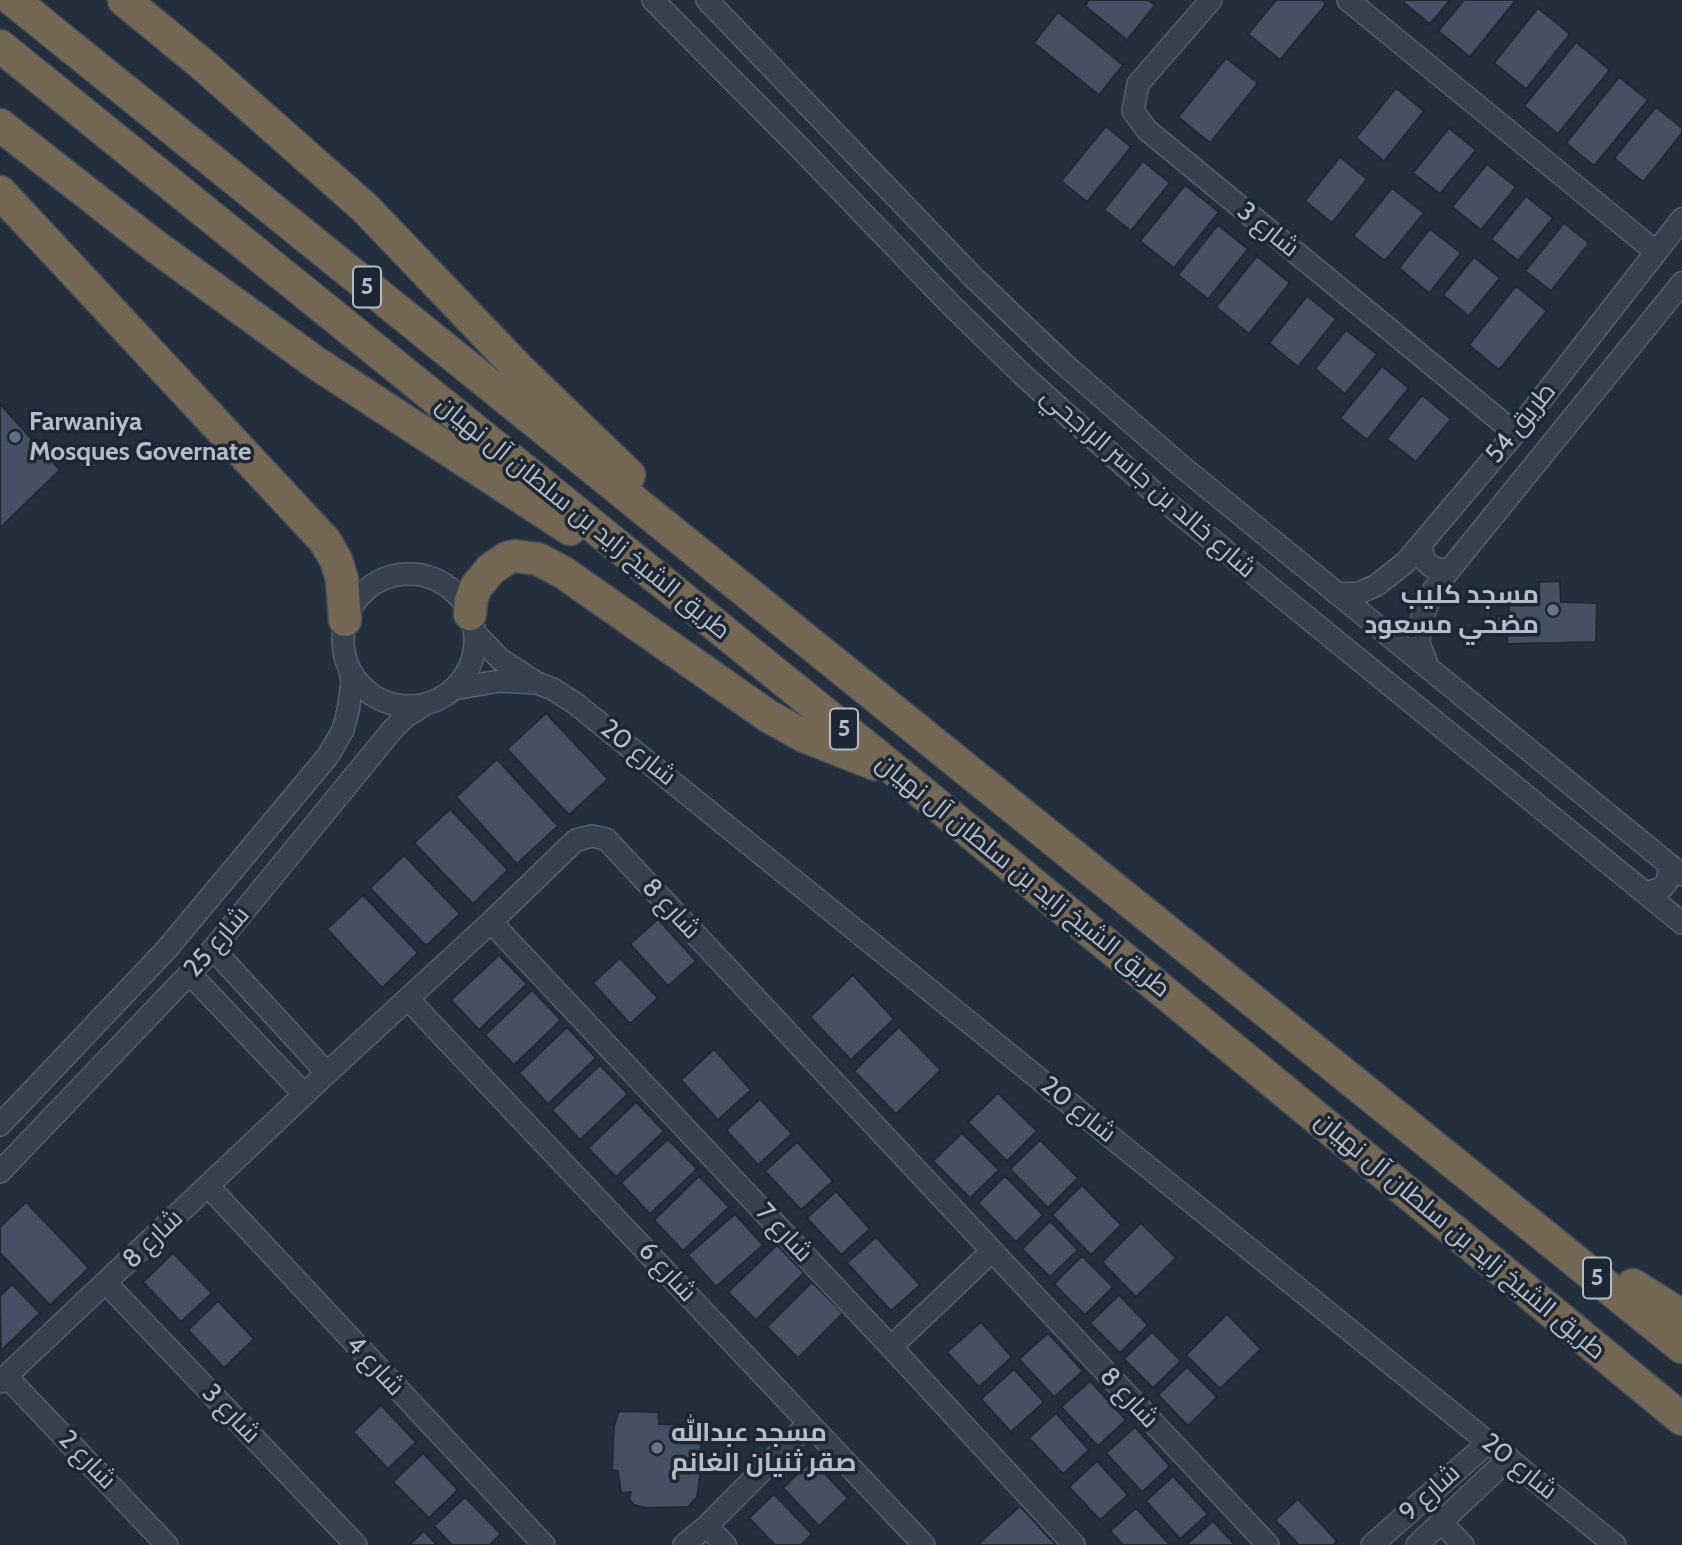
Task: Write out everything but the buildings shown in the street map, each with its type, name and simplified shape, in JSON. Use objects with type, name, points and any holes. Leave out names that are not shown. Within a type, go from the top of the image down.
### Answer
[{"type":"highway","name":"طريق الشيخ زايد بن سلطان آل نهيان","points":[[13,0],[1682,1347]]},
{"type":"highway","points":[[124,0],[202,64],[365,208],[520,370],[597,442],[723,571]]},
{"type":"highway","name":"طريق الشيخ زايد بن سلطان آل نهيان","points":[[0,47],[896,771],[1682,1419]]},
{"type":"highway","points":[[0,125],[155,246],[316,363],[497,483],[694,607]]},
{"type":"highway","points":[[0,192],[325,541],[336,560],[342,579],[345,620]]},
{"type":"highway","points":[[473,623],[471,600],[476,587],[491,569],[515,556],[538,559],[564,573],[785,726],[829,747],[896,771]]},
{"type":"highway","points":[[1512,1209],[1682,1316]]},
{"type":"street","name":"شارع خالد بن جاسر الراجحي","points":[[653,0],[950,304],[1026,378],[1157,495],[1682,923]]},
{"type":"street","points":[[673,19],[687,20],[695,15],[699,8],[698,0]]},
{"type":"street","name":"شارع خالد بن جاسر الراجحي","points":[[707,0],[974,278],[1065,364],[1180,465],[1676,870]]},
{"type":"street","name":"شارع 3","points":[[1210,0],[1138,84],[1133,111],[1147,130],[1515,433]]},
{"type":"street","points":[[1348,0],[1656,252]]},
{"type":"street","name":"طريق 54","points":[[1337,594],[1359,593],[1377,585],[1406,562],[1515,433],[1682,219]]},
{"type":"street","points":[[950,304],[962,302],[971,296],[975,287],[974,278]]},
{"type":"street","name":"طريق 54","points":[[1429,669],[1419,643],[1420,623],[1434,589],[1682,283]]},
{"type":"street","points":[[1026,378],[1024,367],[1028,359],[1035,354],[1065,364]]},
{"type":"street","points":[[1423,543],[1425,561],[1441,570],[1450,569]]},
{"type":"street","points":[[417,574],[439,581],[458,595],[473,623],[473,659],[462,680],[445,696],[424,705],[401,706],[379,699],[360,685],[350,670],[343,643],[345,620],[364,591],[383,579],[417,574]]},
{"type":"street","name":"شارع 20","points":[[473,623],[500,659],[537,683],[562,694],[601,724],[1615,1545]]},
{"type":"street","name":"شارع 25","points":[[0,1125],[166,950],[328,756],[343,730],[348,711],[352,683],[350,670]]},
{"type":"street","name":"شارع 20","points":[[454,689],[499,681],[537,683]]},
{"type":"street","name":"شارع 25","points":[[0,1172],[190,974],[393,729],[405,717],[424,705]]},
{"type":"street","name":"شارع 8","points":[[3,1379],[576,840],[592,836],[606,839],[1268,1545]]},
{"type":"street","points":[[1646,893],[1662,888],[1676,870]]},
{"type":"street","name":"شارع 7","points":[[491,922],[1074,1545]]},
{"type":"street","points":[[212,949],[327,1073]]},
{"type":"street","points":[[190,974],[304,1094]]},
{"type":"street","name":"شارع 6","points":[[408,999],[924,1545]]},
{"type":"street","name":"شارع 4","points":[[208,1186],[544,1545]]},
{"type":"street","points":[[891,1347],[991,1252]]},
{"type":"street","name":"شارع 3","points":[[106,1283],[356,1545]]},
{"type":"street","name":"شارع 2","points":[[3,1379],[167,1545]]},
{"type":"street","points":[[684,1545],[707,1526],[808,1424]]},
{"type":"street","name":"شارع 9","points":[[1372,1545],[1489,1442]]},
{"type":"street","name":"شارع 9","points":[[1417,1545],[1509,1458]]},
{"type":"street","name":"شارع 9","points":[[1441,1522],[1462,1545]]},
{"type":"street","points":[[707,1526],[725,1545]]},
{"type":"place","name":"Farwaniya Mosques Governate","points":[[15,437]]},
{"type":"place","name":"مسجد كليب مضحي مسعود","points":[[1553,610]]},
{"type":"place","name":"مسجد عبدالله صقر ثنيان الغانم","points":[[657,1448]]}]
